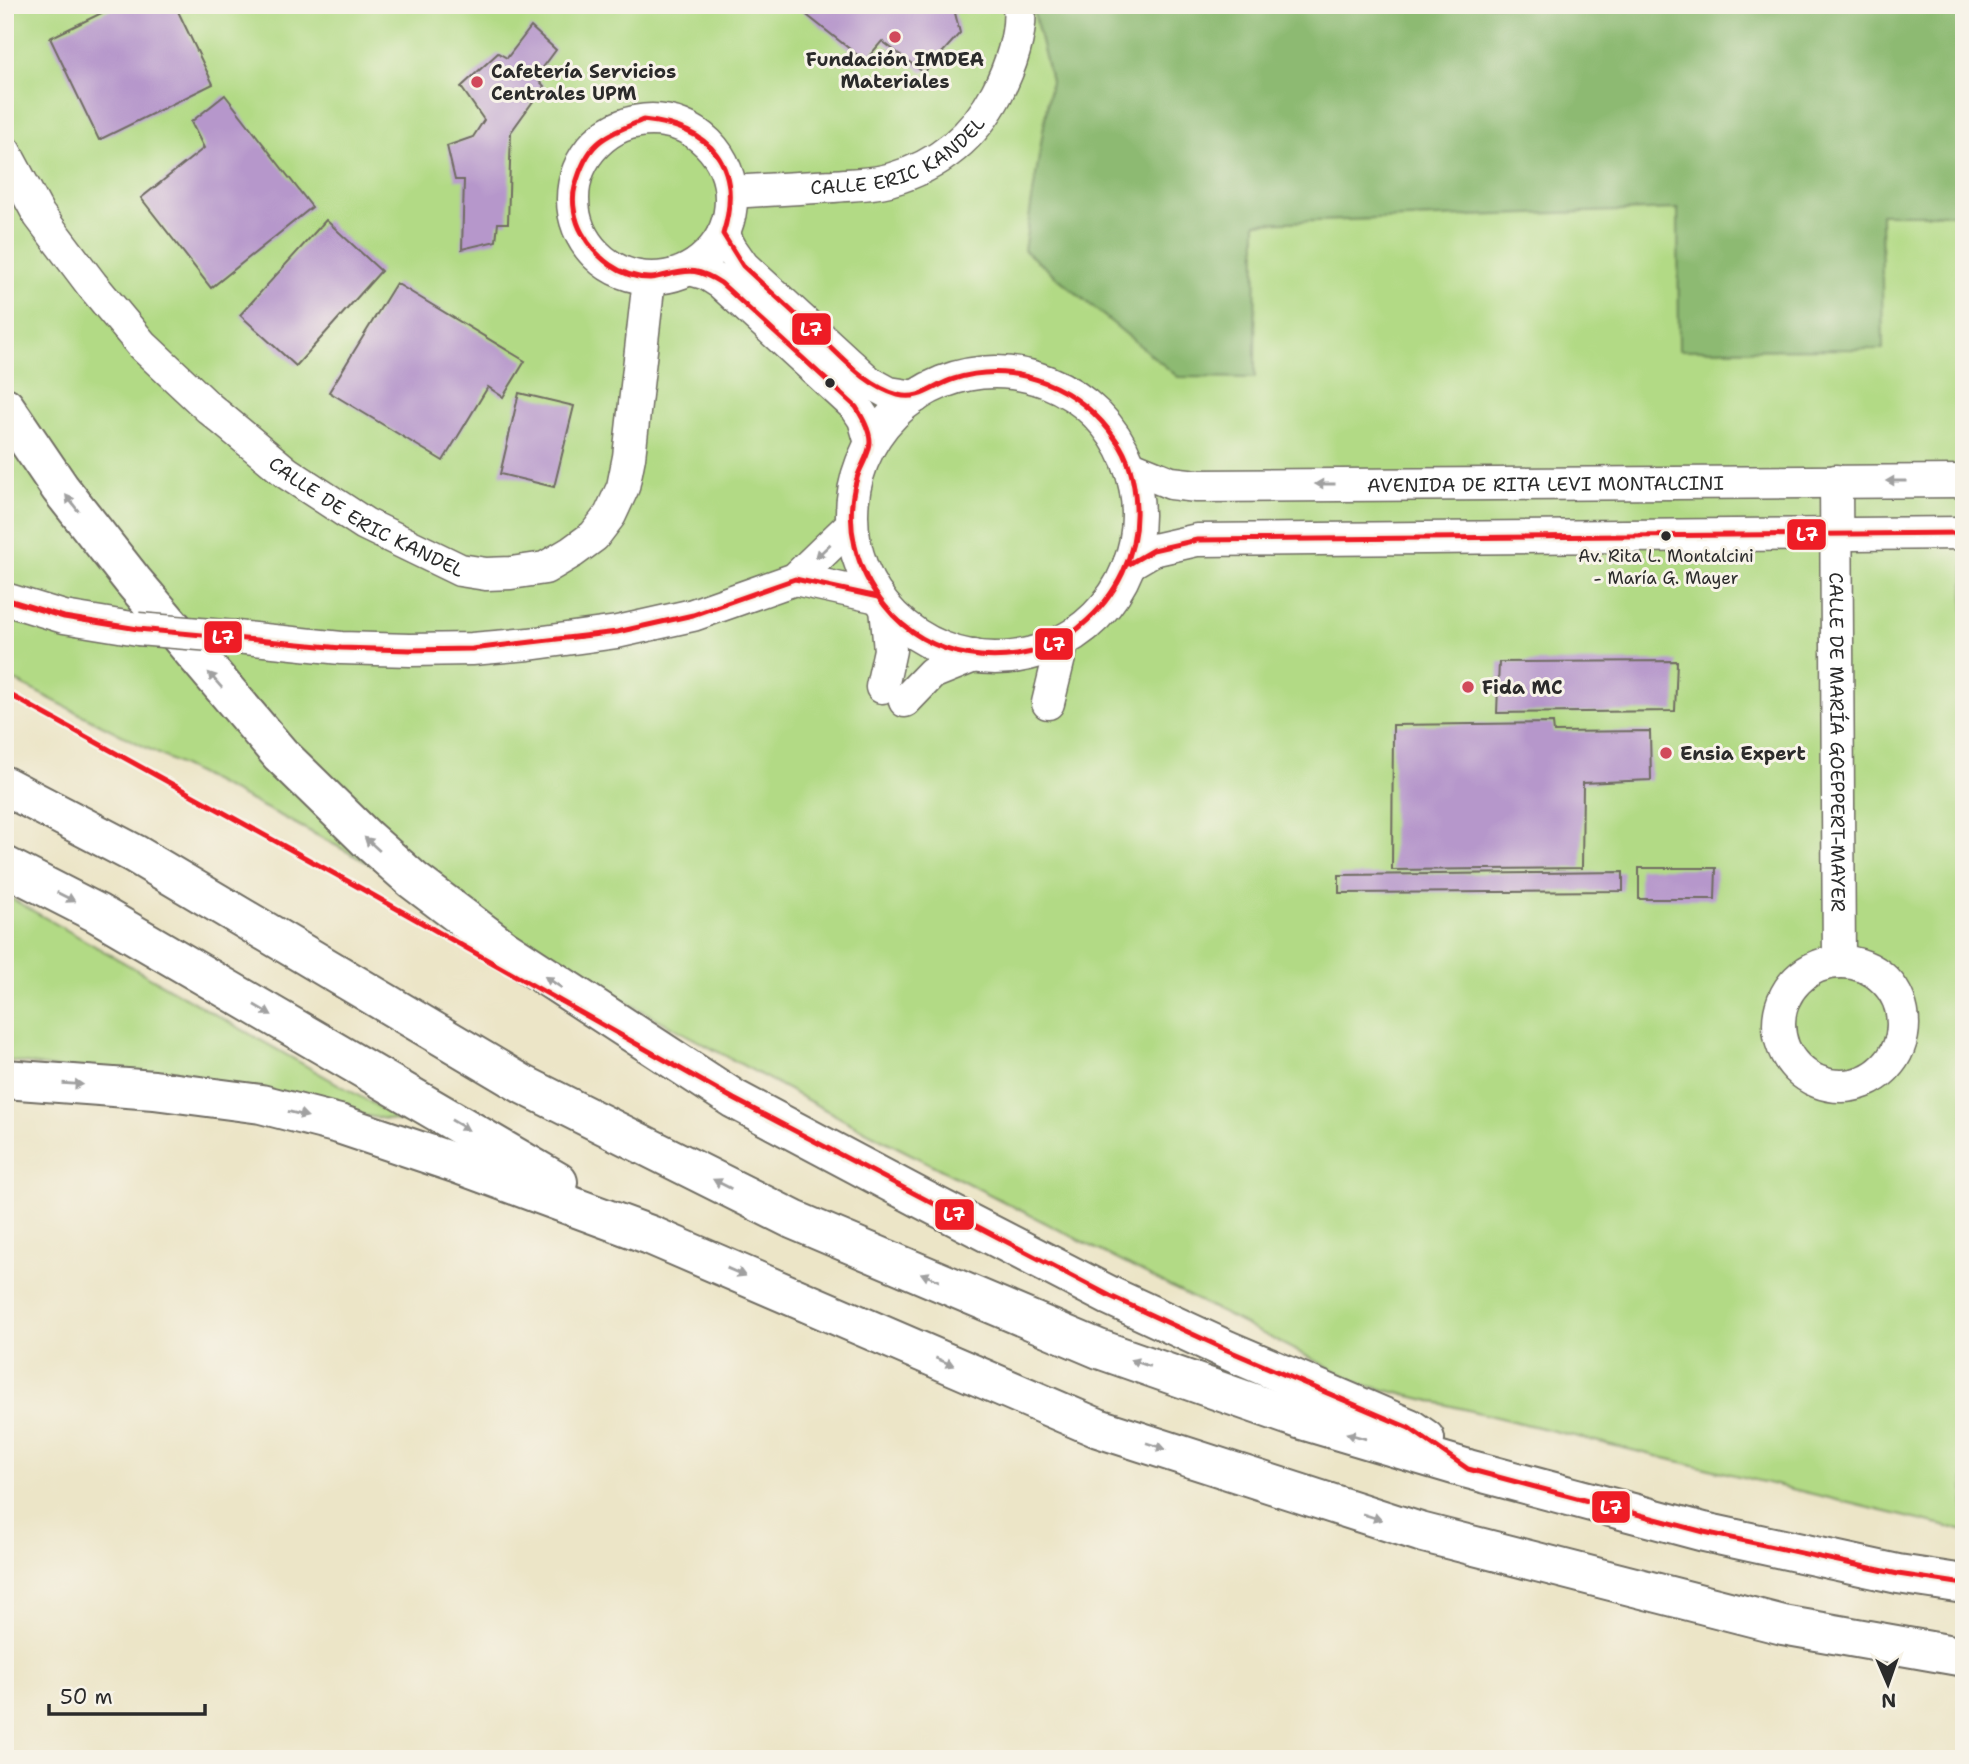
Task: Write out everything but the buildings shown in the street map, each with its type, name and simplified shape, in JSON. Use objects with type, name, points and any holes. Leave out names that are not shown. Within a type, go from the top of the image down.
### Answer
[{"type":"highway","points":[[5,407],[60,488],[132,581],[280,754],[413,880],[503,948],[734,1099],[1110,1296],[1227,1350],[1409,1428],[1468,1469]]},
{"type":"highway","points":[[5,786],[135,855],[524,1085],[794,1220],[1099,1349],[1299,1419],[1468,1469],[1704,1532],[1898,1574],[1964,1584]]},
{"type":"highway","points":[[5,866],[97,913],[650,1235]]},
{"type":"highway","points":[[5,1079],[154,1090],[261,1104],[339,1124],[455,1163],[650,1235],[1098,1428],[1420,1532],[1783,1625],[1964,1657]]},
{"type":"street","name":"CALLE ERIC KANDEL","points":[[731,192],[892,180],[947,153],[972,132],[991,105],[1006,76],[1014,47],[1019,5]]},
{"type":"street","points":[[643,120],[661,120],[680,125],[702,138],[713,149],[724,167],[731,192],[729,217],[723,234],[708,255],[690,269],[675,275],[649,279],[625,274],[603,263],[588,248],[576,224],[572,192],[576,172],[589,150],[614,129],[643,120]]},
{"type":"street","name":"CALLE DE ERIC KANDEL","points":[[5,152],[39,215],[92,285],[142,345],[209,408],[287,473],[365,524],[460,570],[486,574],[545,568],[594,536],[610,515],[623,487],[629,457],[649,279]]},
{"type":"street","points":[[723,234],[743,266],[869,382],[889,393],[915,397]]},
{"type":"street","points":[[690,269],[707,274],[721,283],[837,388],[864,419],[871,443]]},
{"type":"street","points":[[992,372],[1022,375],[1048,382],[1080,400],[1112,432],[1129,466],[1136,490],[1137,536],[1129,565],[1118,589],[1084,628],[1039,651],[1018,656],[974,656],[958,653],[925,640],[907,628],[882,602],[860,562],[851,524],[855,486],[871,443],[891,417],[915,397],[954,379],[992,372]]},
{"type":"street","name":"AVENIDA DE RITA LEVI MONTALCINI","points":[[1129,466],[1171,483],[1197,485],[1964,481]]},
{"type":"street","name":"CALLE DE MARÍA GOEPPERT-MAYER","points":[[1836,481],[1839,962]]},
{"type":"street","points":[[5,599],[64,617],[138,629],[341,648],[472,649],[529,644],[617,632],[693,615],[795,579],[851,524]]},
{"type":"street","points":[[1129,565],[1153,550],[1197,540],[1964,533]]},
{"type":"street","points":[[795,579],[882,602]]},
{"type":"street","points":[[882,602],[890,650],[893,694],[932,673],[974,656]]},
{"type":"street","points":[[1048,703],[1063,641]]},
{"type":"green space","points":[[5,5],[1964,5],[1964,1531],[1361,1384],[848,1122],[285,818],[5,676]]},
{"type":"green space","points":[[1032,5],[1964,5],[1964,214],[1881,214],[1883,349],[1679,350],[1678,209],[1256,223],[1255,378],[1178,377],[1024,250],[1051,81]]},
{"type":"green space","points":[[5,895],[405,1122],[5,1060]]},
{"type":"transit line","name":"L7","points":[[643,120],[687,131],[704,141],[716,154],[725,170],[729,188],[723,234],[743,266],[865,378],[886,391],[913,396],[954,379],[977,374],[1023,376],[1045,382],[1066,393],[1102,422],[1121,447],[1131,472],[1136,524],[1129,557],[1115,588],[1094,614],[1071,635],[1041,649],[1017,655],[993,657],[968,654],[922,638],[902,624],[885,606],[866,577],[852,529],[853,495],[870,442],[867,428],[856,407],[721,283],[695,272],[650,278],[629,274],[610,265],[594,251],[580,228],[573,198],[585,160],[598,143],[643,120]]},
{"type":"transit line","name":"L7","points":[[1129,564],[1153,550],[1197,540],[1964,533]]},
{"type":"transit line","name":"L7","points":[[5,599],[64,617],[138,629],[341,648],[410,650],[472,649],[617,632],[693,615],[795,579],[878,597]]},
{"type":"transit line","name":"L7","points":[[5,692],[734,1099],[1110,1296],[1227,1350],[1409,1428],[1468,1469],[1704,1532],[1898,1574],[1964,1584]]},
{"type":"place","name":"Fundación IMDEA Materiales","points":[[895,37]]},
{"type":"place","name":"Cafetería Servicios Centrales UPM","points":[[477,82]]},
{"type":"place","name":"Av. Rita L. Montalcini - María G. Mayer","points":[[1666,536]]},
{"type":"place","name":"Fida MC","points":[[1468,687]]},
{"type":"place","name":"Ensia Expert","points":[[1666,753]]}]
